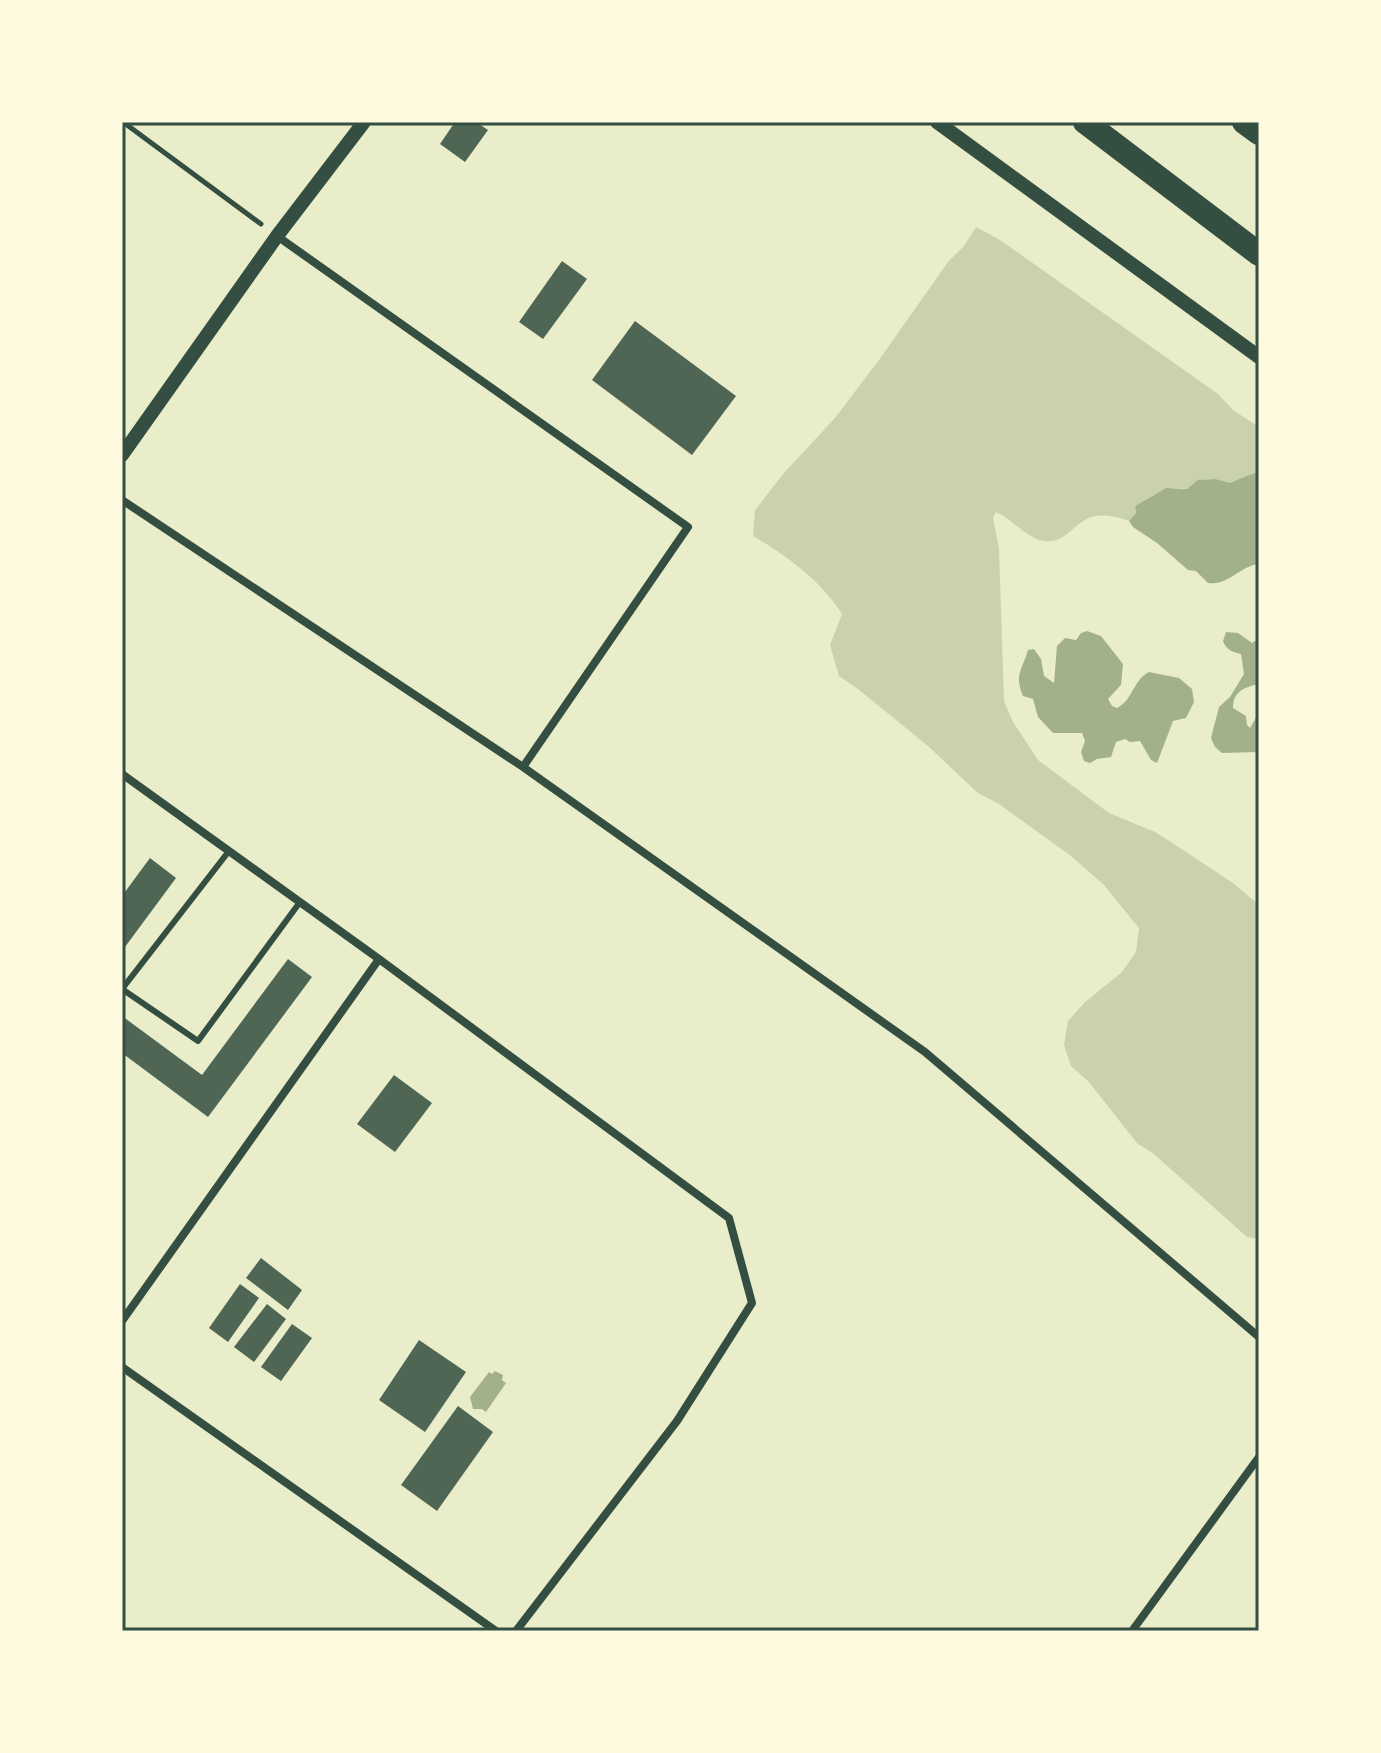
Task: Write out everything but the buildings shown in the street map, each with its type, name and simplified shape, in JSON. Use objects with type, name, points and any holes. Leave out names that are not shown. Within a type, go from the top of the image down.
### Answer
[{"type":"highway","points":[[1085,122],[1259,254]]},
{"type":"highway","points":[[1244,122],[1259,133]]},
{"type":"street","points":[[122,455],[277,236],[364,122]]},
{"type":"street","points":[[937,122],[1259,357]]},
{"type":"street","points":[[277,236],[688,527],[523,767]]},
{"type":"street","points":[[122,500],[523,767],[925,1052],[1259,1337]]},
{"type":"street","points":[[122,774],[379,959],[729,1218],[752,1303],[677,1421],[516,1631]]},
{"type":"street","points":[[122,1321],[379,959]]},
{"type":"street","points":[[122,1367],[496,1631]]},
{"type":"street","points":[[1132,1631],[1259,1457]]},
{"type":"lane","points":[[229,851],[122,989],[198,1041],[300,902]]},
{"type":"path","points":[[123,122],[277,236]]},
{"type":"shaded area","points":[[976,227],[1000,240],[1218,394],[1233,410],[1259,427],[1259,471],[1233,483],[1204,479],[1187,489],[1166,490],[1135,506],[1136,513],[1129,521],[1097,516],[1086,519],[1063,537],[1044,541],[996,512],[993,517],[999,549],[1004,701],[1013,722],[1038,760],[1109,813],[1155,832],[1233,883],[1259,905],[1259,1239],[1247,1237],[1155,1155],[1137,1143],[1088,1081],[1071,1066],[1064,1045],[1068,1021],[1084,1003],[1122,972],[1136,952],[1139,928],[1104,885],[1071,856],[999,804],[978,793],[928,746],[839,676],[830,645],[842,614],[802,570],[753,536],[755,510],[835,418]]},
{"type":"shaded area","points":[[1259,471],[1259,564],[1222,582],[1208,583],[1196,571],[1188,570],[1129,521],[1136,513],[1135,506],[1166,488],[1187,489],[1198,480],[1215,479],[1230,483]]},
{"type":"shaded area","points":[[1087,631],[1101,636],[1123,664],[1121,685],[1108,699],[1112,706],[1117,708],[1122,704],[1149,672],[1179,678],[1192,689],[1194,702],[1186,718],[1173,721],[1157,763],[1151,760],[1140,741],[1125,739],[1116,742],[1111,757],[1090,763],[1084,761],[1081,752],[1085,741],[1082,733],[1053,733],[1038,717],[1033,699],[1023,696],[1019,677],[1028,650],[1034,649],[1041,659],[1044,676],[1054,683],[1057,646],[1065,638],[1076,640]]},
{"type":"shaded area","points":[[1226,632],[1238,633],[1252,643],[1259,638],[1259,684],[1241,691],[1235,698],[1233,708],[1246,716],[1250,728],[1259,712],[1259,752],[1222,753],[1211,738],[1219,707],[1230,697],[1244,674],[1241,654],[1224,644]]},
{"type":"shaded area","points":[[495,1371],[503,1375],[502,1380],[506,1383],[486,1412],[473,1409],[470,1397],[489,1372],[492,1374]]}]
